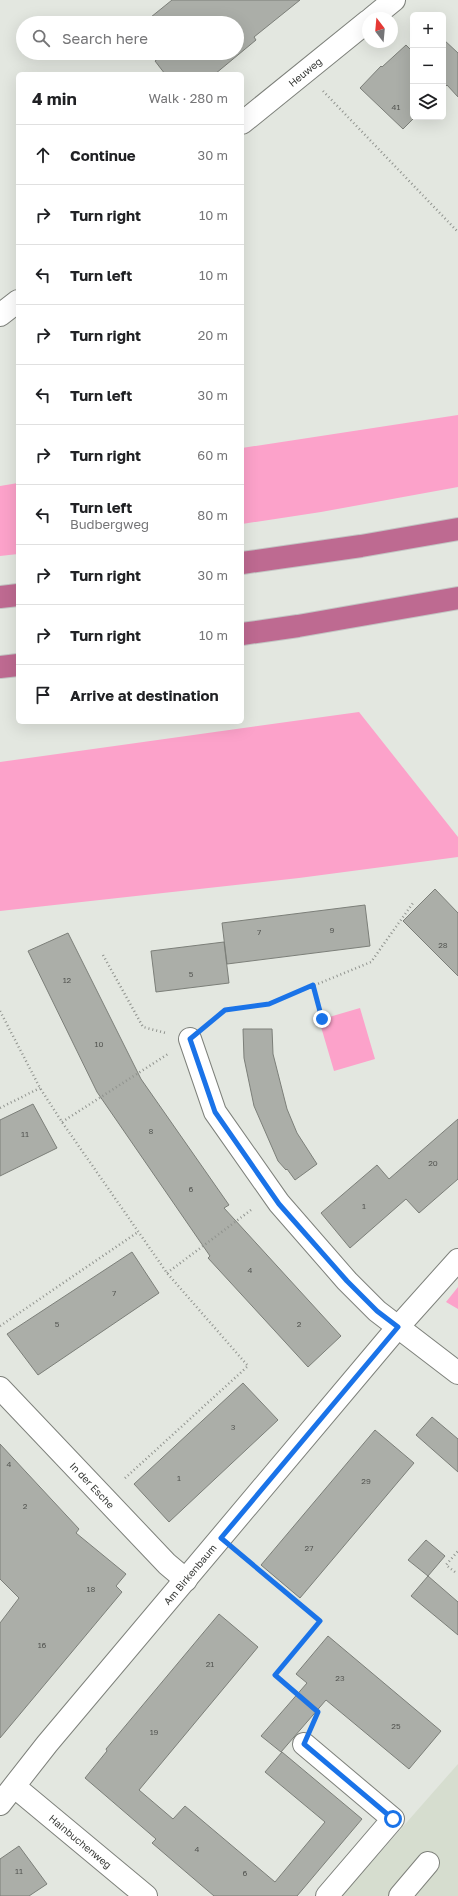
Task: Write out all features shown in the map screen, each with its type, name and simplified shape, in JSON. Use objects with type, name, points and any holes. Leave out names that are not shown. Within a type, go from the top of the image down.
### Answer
[{"type":"highway","points":[[244,564],[361,546],[458,529]]},
{"type":"highway","points":[[0,597],[16,595]]},
{"type":"highway","points":[[244,634],[298,626],[458,598]]},
{"type":"highway","points":[[0,667],[16,665]]},
{"type":"street","points":[[379,12],[394,0]]},
{"type":"street","name":"Heuweg","points":[[244,121],[362,26]]},
{"type":"street","points":[[0,315],[16,303]]},
{"type":"street","points":[[190,1039],[215,1112],[273,1194],[347,1281],[377,1311],[458,1373]]},
{"type":"street","name":"Am Birkenbaum","points":[[0,1804],[15,1787],[47,1744],[398,1327],[458,1260]]},
{"type":"street","name":"In der Esche","points":[[0,1388],[167,1564],[186,1580]]},
{"type":"street","points":[[304,1744],[393,1819],[327,1896]]},
{"type":"street","name":"Hainbuchenweg","points":[[15,1787],[146,1896]]},
{"type":"street","points":[[400,1896],[428,1863]]},
{"type":"path","points":[[305,72],[458,232]]},
{"type":"path","points":[[62,1122],[190,1039],[225,1010],[269,1004],[371,962],[413,903]]},
{"type":"path","points":[[103,955],[143,1027],[190,1039]]},
{"type":"path","points":[[313,985],[322,1019]]},
{"type":"path","points":[[0,1012],[40,1088],[166,1273],[248,1366],[104,1497]]},
{"type":"path","points":[[0,1108],[40,1088]]},
{"type":"path","points":[[166,1273],[273,1194]]},
{"type":"path","points":[[0,1326],[138,1232]]},
{"type":"path","points":[[221,1538],[320,1621],[275,1675],[318,1712],[304,1744]]},
{"type":"path","points":[[455,1572],[446,1565],[458,1550]]},
{"type":"shaded area","points":[[458,415],[458,487],[321,512],[244,524],[244,448]]},
{"type":"shaded area","points":[[16,483],[16,554],[0,556],[0,486]]},
{"type":"shaded area","points":[[359,712],[458,837],[458,857],[299,878],[0,911],[0,762]]},
{"type":"shaded area","points":[[360,1008],[375,1059],[334,1071],[319,1020]]},
{"type":"shaded area","points":[[458,1287],[458,1309],[446,1302]]},
{"type":"shaded area","points":[[458,1764],[458,1896],[342,1896]]},
{"type":"building","points":[[172,0],[300,0],[254,37],[256,40],[244,50],[244,16],[152,16]]},
{"type":"building","points":[[446,42],[458,53],[458,97],[447,85],[446,86]]},
{"type":"building","points":[[406,45],[410,49],[410,120],[412,120],[403,129],[360,88],[381,66],[382,67]]},
{"type":"building","points":[[232,60],[217,72],[163,72],[155,61]]},
{"type":"building","points":[[435,889],[458,913],[458,976],[403,921]]},
{"type":"building","points":[[365,905],[370,946],[227,964],[222,923]]},
{"type":"building","points":[[68,933],[141,1079],[229,1205],[224,1208],[341,1336],[308,1367],[208,1258],[210,1256],[97,1092],[28,951]]},
{"type":"building","points":[[224,942],[229,983],[156,992],[151,951]]},
{"type":"building","points":[[243,1029],[272,1029],[273,1054],[287,1109],[297,1133],[317,1164],[295,1180],[287,1169],[286,1170],[278,1161],[254,1106],[244,1058]]},
{"type":"building","points":[[33,1104],[57,1148],[0,1176],[0,1120]]},
{"type":"building","points":[[458,1119],[458,1179],[419,1213],[406,1199],[350,1248],[321,1213],[377,1165],[389,1179]]},
{"type":"building","points":[[132,1252],[159,1293],[38,1375],[7,1334]]},
{"type":"building","points":[[243,1383],[278,1420],[169,1522],[134,1484]]},
{"type":"building","points":[[432,1417],[458,1439],[458,1472],[416,1435]]},
{"type":"building","points":[[375,1430],[414,1463],[300,1598],[261,1565]]},
{"type":"building","points":[[0,1444],[79,1529],[76,1533],[126,1574],[116,1586],[122,1592],[0,1738],[0,1623],[19,1598],[0,1579]]},
{"type":"building","points":[[426,1540],[445,1556],[428,1576],[408,1560]]},
{"type":"building","points":[[428,1576],[458,1602],[458,1635],[411,1596]]},
{"type":"building","points":[[219,1614],[258,1647],[139,1790],[173,1819],[185,1806],[275,1882],[325,1822],[265,1772],[282,1752],[362,1819],[297,1896],[214,1896],[152,1843],[156,1839],[85,1778],[107,1751],[106,1749]]},
{"type":"building","points":[[328,1636],[441,1731],[409,1769],[326,1700],[281,1752],[261,1736],[307,1683],[296,1674]]},
{"type":"building","points":[[19,1846],[47,1884],[29,1896],[0,1896],[0,1859]]},
{"type":"route","points":[[322,1019],[313,985],[269,1004],[225,1010],[190,1039],[215,1112],[279,1204],[347,1281],[377,1311],[398,1327],[221,1538],[320,1621],[275,1675],[318,1712],[304,1744],[393,1819]]}]
